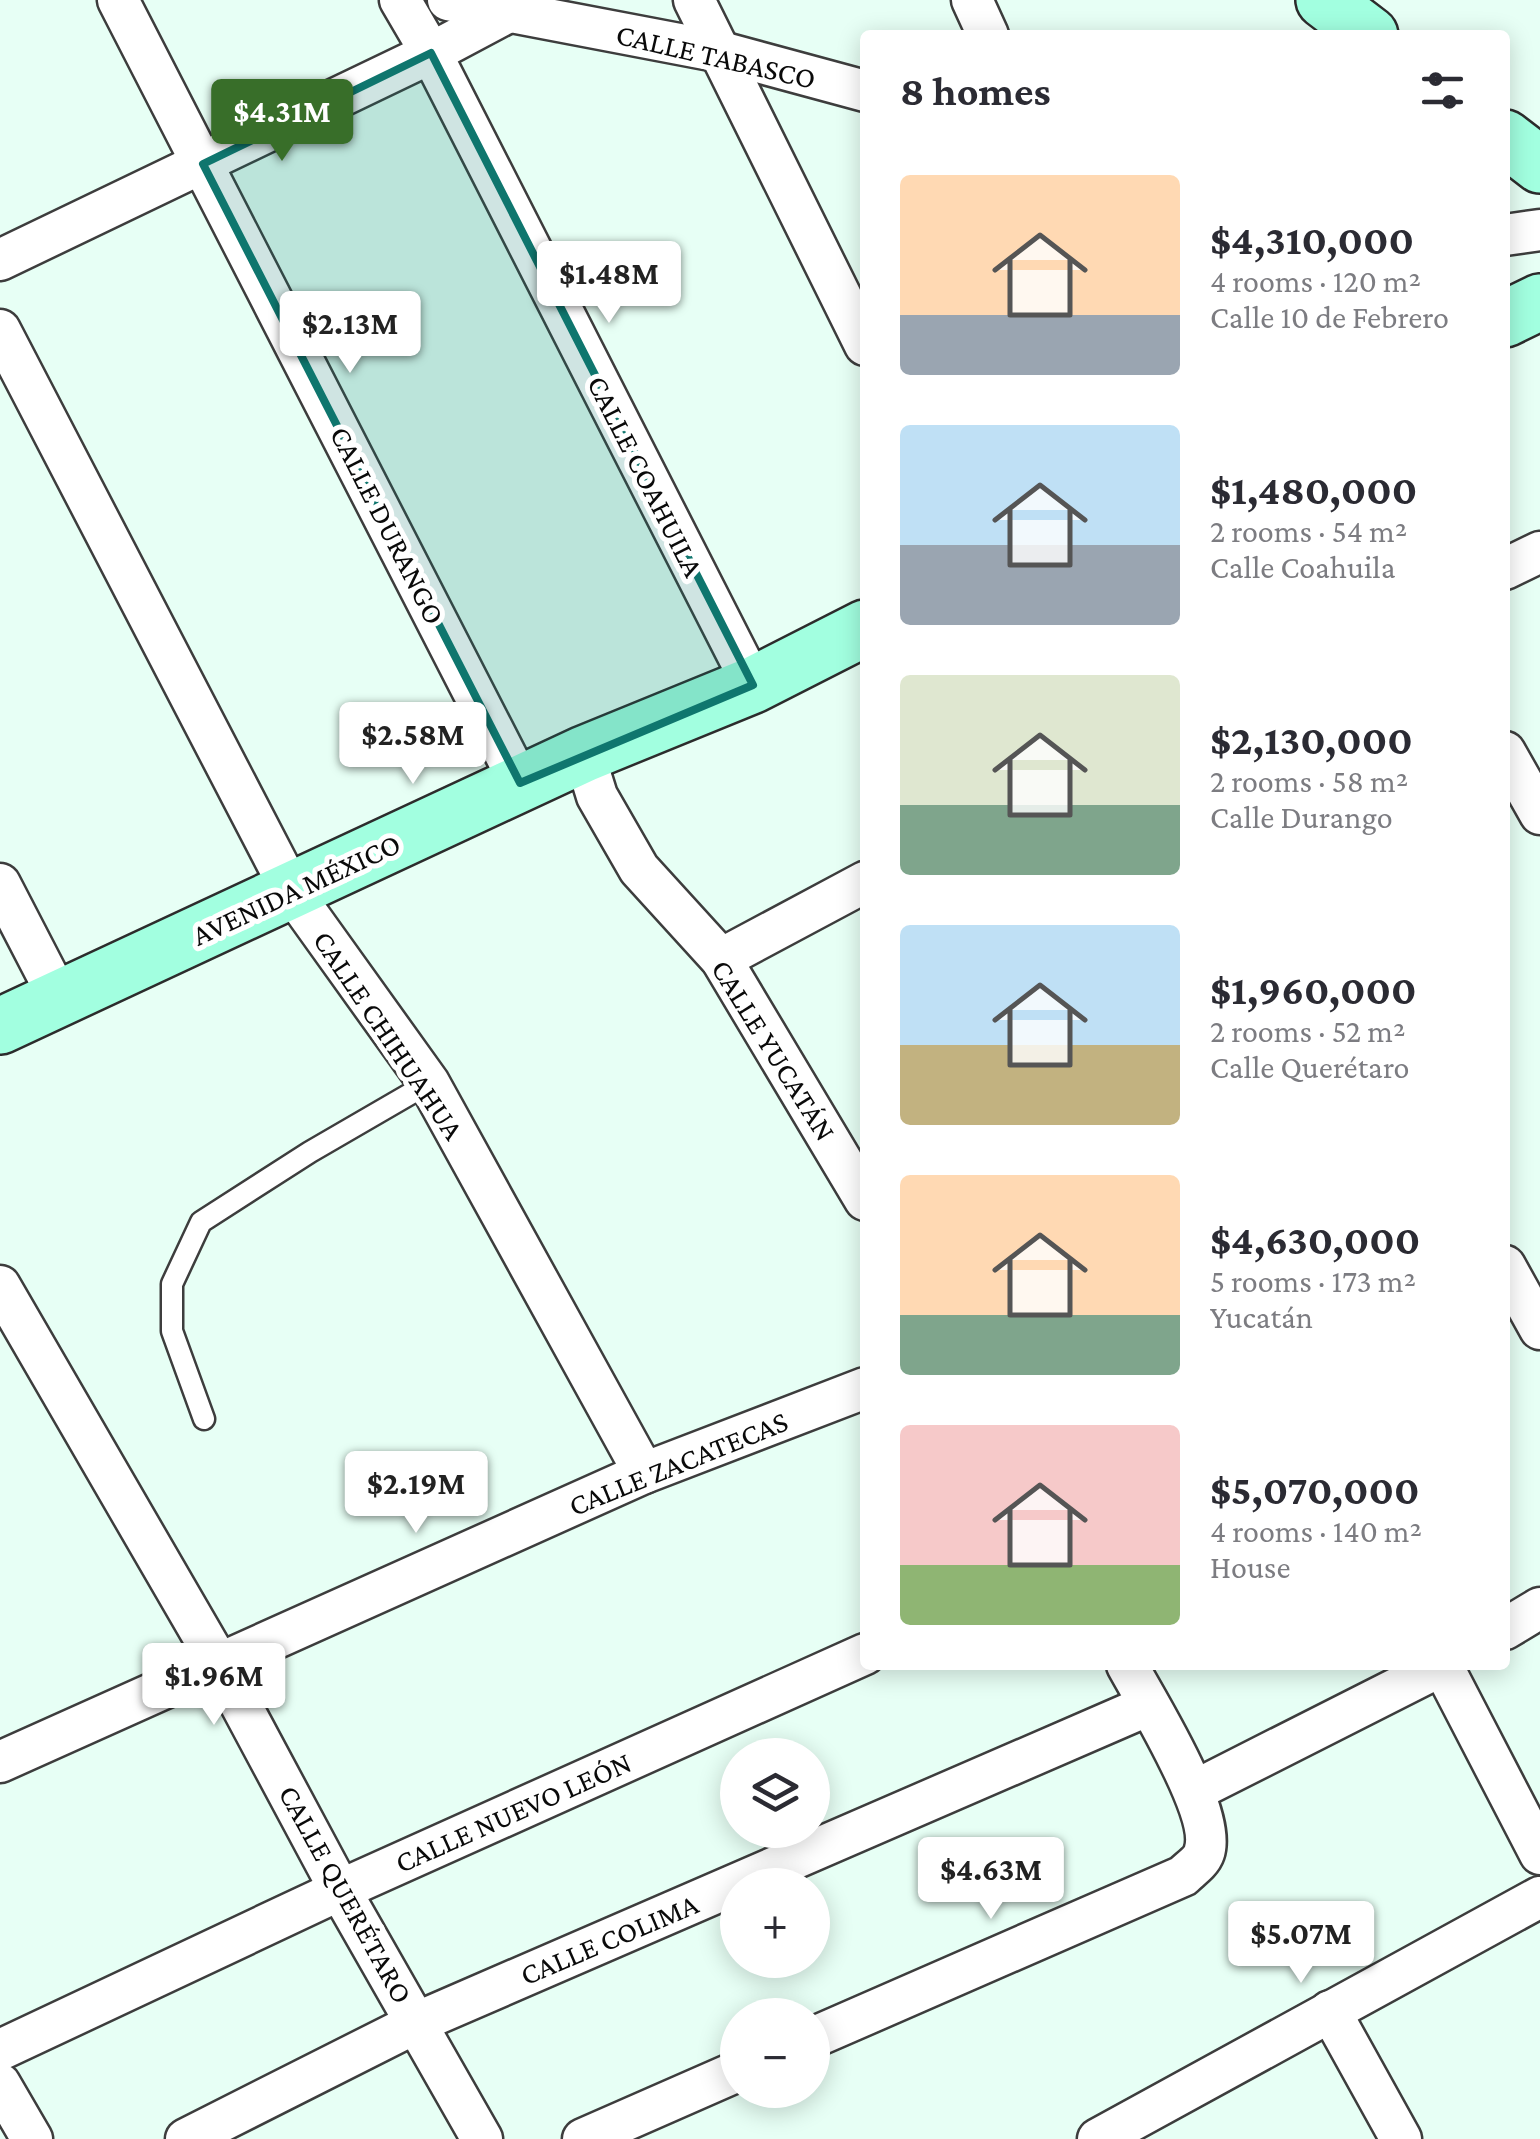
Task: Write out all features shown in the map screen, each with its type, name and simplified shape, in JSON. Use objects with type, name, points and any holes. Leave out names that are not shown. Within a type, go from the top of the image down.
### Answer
[{"type":"street","name":"CALLE DURANGO","points":[[118,0],[520,783]]},
{"type":"street","name":"CALLE COAHUILA","points":[[400,0],[431,53],[753,686]]},
{"type":"street","name":"CALLE TABASCO","points":[[448,0],[519,6],[721,52],[860,90]]},
{"type":"street","points":[[694,0],[860,335]]},
{"type":"street","points":[[972,0],[986,30]]},
{"type":"street","points":[[1324,0],[1363,30]]},
{"type":"street","points":[[0,260],[431,53],[519,6]]},
{"type":"street","points":[[1510,142],[1540,165]]},
{"type":"street","points":[[1510,234],[1540,230]]},
{"type":"street","points":[[1510,316],[1540,302]]},
{"type":"street","name":"CALLE CHIHUAHUA","points":[[0,330],[292,892],[430,1083],[644,1473]]},
{"type":"street","points":[[1510,567],[1540,552]]},
{"type":"street","name":"AVENIDA MÉXICO","points":[[0,1026],[584,754],[753,686],[860,631]]},
{"type":"street","name":"CALLE YUCATÁN","points":[[584,754],[597,796],[639,868],[721,960],[860,1192]]},
{"type":"street","points":[[1510,761],[1540,814]]},
{"type":"street","points":[[0,884],[59,998]]},
{"type":"street","points":[[721,960],[860,885]]},
{"type":"street","points":[[1510,1275],[1540,1329]]},
{"type":"street","name":"CALLE QUERÉTARO","points":[[0,1286],[218,1662],[340,1890],[482,2139]]},
{"type":"street","name":"CALLE ZACATECAS","points":[[0,1762],[644,1473],[860,1390]]},
{"type":"street","points":[[1510,1626],[1540,1608]]},
{"type":"street","name":"CALLE NUEVO LEÓN","points":[[0,2050],[340,1890],[860,1656]]},
{"type":"street","points":[[830,2030],[1183,1876],[1204,1856],[1206,1837],[1194,1791],[1130,1670]]},
{"type":"street","points":[[1194,1791],[1432,1670]]},
{"type":"street","points":[[1445,1670],[1540,1854]]},
{"type":"street","name":"CALLE COLIMA","points":[[186,2139],[418,2022],[1149,1706]]},
{"type":"street","points":[[1110,2136],[1540,1897]]},
{"type":"street","points":[[1330,2011],[1401,2139]]},
{"type":"street","points":[[583,2139],[720,2079]]},
{"type":"street","points":[[0,2084],[32,2139]]},
{"type":"lane","points":[[204,1419],[172,1331],[172,1284],[201,1222],[310,1152],[430,1083]]},
{"type":"highlighted area","points":[[431,53],[753,685],[520,783],[203,164]]}]
